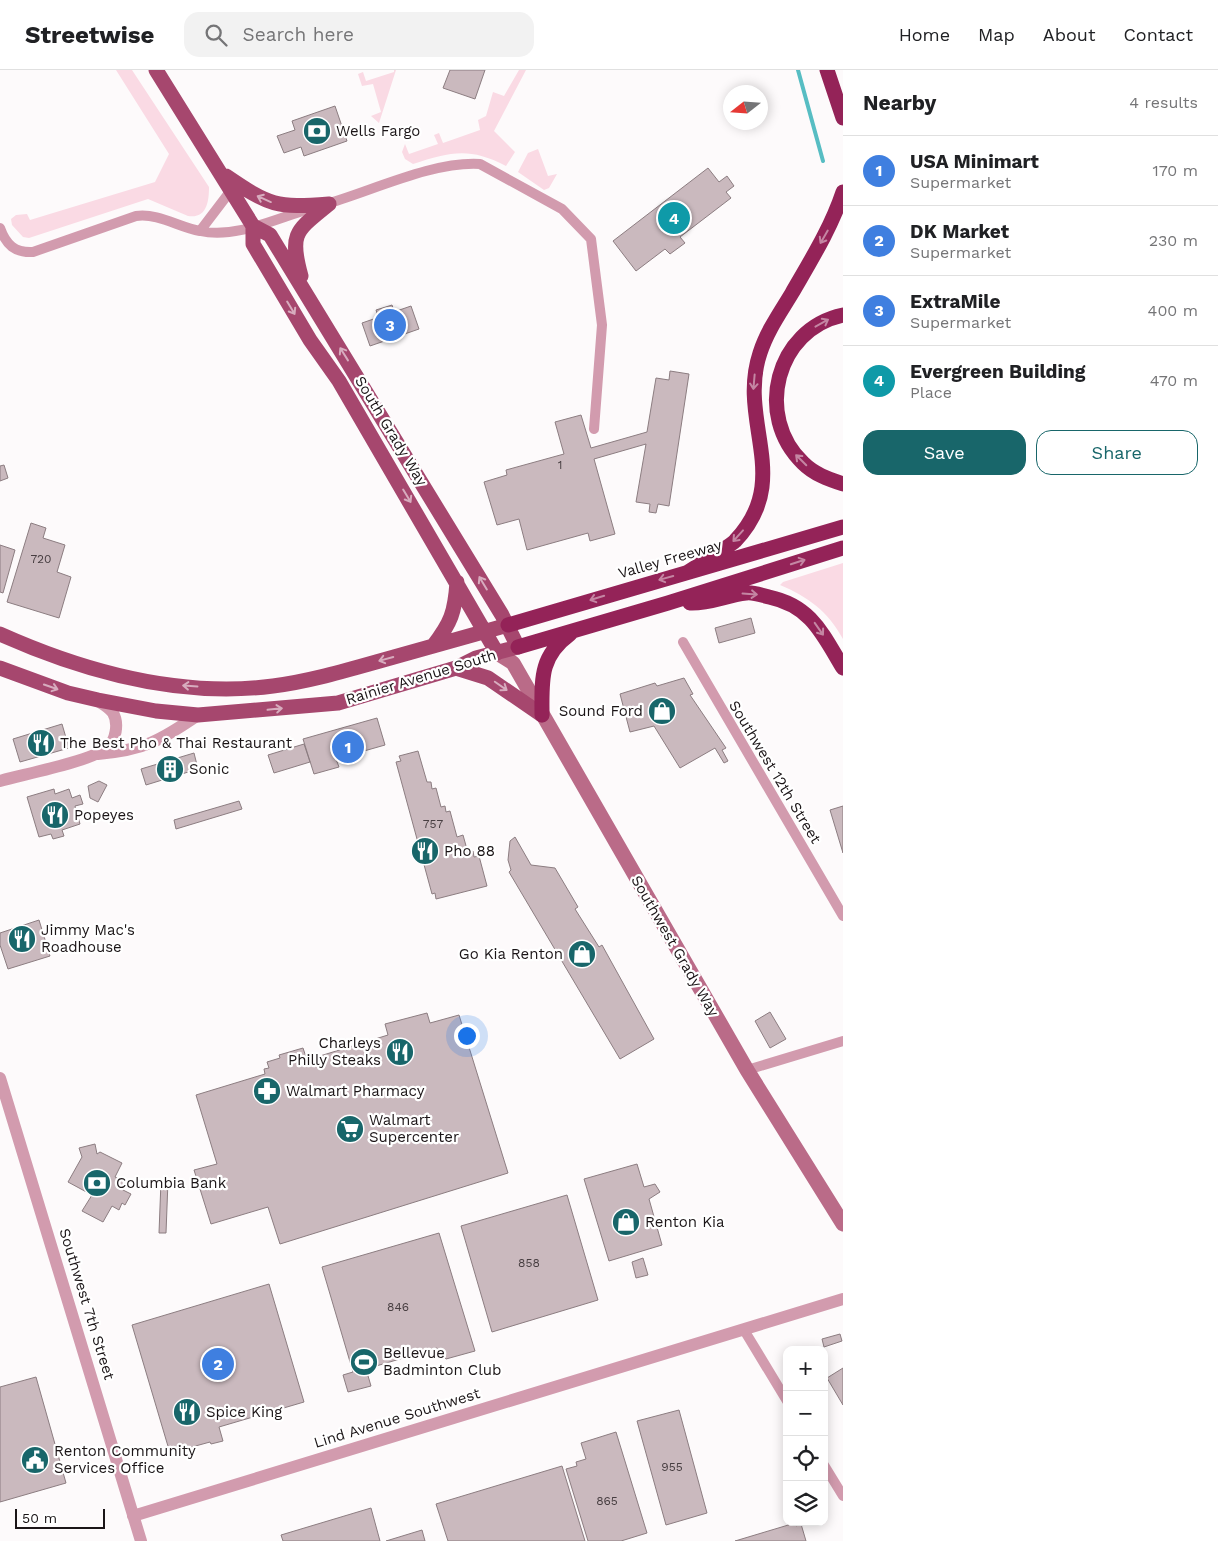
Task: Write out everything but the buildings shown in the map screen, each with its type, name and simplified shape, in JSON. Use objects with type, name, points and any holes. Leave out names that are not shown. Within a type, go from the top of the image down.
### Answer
[{"type":"highway","points":[[827,70],[843,118]]},
{"type":"highway","points":[[688,572],[733,542],[748,526],[756,510],[762,491],[765,470],[753,392],[754,373],[767,332],[829,228],[843,192]]},
{"type":"highway","points":[[843,315],[814,327],[792,348],[783,364],[775,397],[782,434],[794,453],[813,471],[843,484]]},
{"type":"highway","name":"Valley Freeway","points":[[508,625],[843,527]]},
{"type":"highway","points":[[518,647],[668,603],[843,548]]},
{"type":"highway","points":[[668,603],[701,604],[748,592],[786,601],[804,611],[818,626],[843,668]]},
{"type":"highway","points":[[542,715],[544,667],[551,652],[560,642],[576,630]]},
{"type":"main road","name":"South Grady Way","points":[[156,70],[254,226],[270,235],[508,625],[518,647]]},
{"type":"main road","points":[[221,172],[258,197],[273,203],[290,207],[329,204]]},
{"type":"main road","points":[[305,292],[295,254],[295,240],[302,226],[329,204]]},
{"type":"main road","name":"South Grady Way","points":[[254,226],[253,244],[310,340],[339,381],[486,631],[497,653]]},
{"type":"main road","points":[[433,646],[448,627],[453,616],[457,582]]},
{"type":"main road","name":"Rainier Avenue South","points":[[0,634],[52,657],[132,678],[185,686],[239,688],[273,686],[313,679],[508,625]]},
{"type":"main road","points":[[514,664],[518,647]]},
{"type":"main road","name":"Rainier Avenue South","points":[[0,668],[68,693],[156,711],[198,715],[338,703],[456,668],[476,658],[518,647]]},
{"type":"main road","name":"Southwest Grady Way","points":[[497,653],[514,664],[747,1070],[843,1224]]},
{"type":"main road","points":[[456,668],[488,678],[542,715]]},
{"type":"street","points":[[0,228],[9,246],[21,252],[33,252],[142,216],[158,217],[200,231],[230,232],[329,204],[442,168],[480,164],[562,210],[591,239],[602,325],[594,430]]},
{"type":"street","points":[[200,231],[232,189]]},
{"type":"street","name":"Southwest 12th Street","points":[[683,642],[843,916]]},
{"type":"street","points":[[98,700],[112,711],[116,720],[116,730],[111,744],[98,754]]},
{"type":"street","points":[[0,781],[98,754],[126,752],[159,741],[198,715]]},
{"type":"street","points":[[747,1070],[843,1041]]},
{"type":"street","name":"Southwest 7th Street","points":[[0,1078],[141,1541]]},
{"type":"street","name":"Lind Avenue Southwest","points":[[133,1516],[843,1299]]},
{"type":"street","points":[[744,1330],[783,1394]]},
{"type":"street","points":[[828,1472],[843,1496]]},
{"type":"shaded area","points":[[116,70],[132,70],[209,187],[206,208],[199,215],[188,216],[148,199],[29,238],[23,237],[12,225],[11,219],[16,215],[27,214],[30,220],[155,182],[169,154]]},
{"type":"shaded area","points":[[396,70],[379,123],[371,116],[381,112],[373,84],[362,86],[358,74],[363,72],[366,81],[394,72]]},
{"type":"shaded area","points":[[519,70],[526,70],[494,131],[515,152],[506,166],[481,156],[460,153],[449,154],[413,164],[405,159],[402,152],[405,144],[409,154],[438,144],[434,135],[439,133],[443,143],[480,130],[478,120],[486,116],[493,92],[504,96]]},
{"type":"shaded area","points":[[538,149],[548,176],[557,174],[549,188],[544,190],[518,172],[528,153]]},
{"type":"shaded area","points":[[843,563],[843,639],[831,620],[816,606],[780,585],[783,582]]},
{"type":"waterway","points":[[798,70],[823,161]]},
{"type":"place","name":"Wells Fargo","points":[[317,131]]},
{"type":"place","name":"Evergreen Building","points":[[674,218]]},
{"type":"place","name":"ExtraMile","points":[[390,325]]},
{"type":"place","name":"Sound Ford","points":[[662,711]]},
{"type":"place","name":"The Best Pho & Thai Restaurant","points":[[41,743]]},
{"type":"place","name":"USA Minimart","points":[[348,747]]},
{"type":"place","name":"Sonic","points":[[170,769]]},
{"type":"place","name":"Popeyes","points":[[55,815]]},
{"type":"place","name":"Pho 88","points":[[425,851]]},
{"type":"place","name":"Jimmy Mac's Roadhouse","points":[[22,939]]},
{"type":"place","name":"Go Kia Renton","points":[[582,954]]},
{"type":"place","name":"Charleys Philly Steaks","points":[[400,1052]]},
{"type":"place","name":"Walmart Pharmacy","points":[[267,1091]]},
{"type":"place","name":"Walmart Supercenter","points":[[350,1129]]},
{"type":"place","name":"Columbia Bank","points":[[97,1183]]},
{"type":"place","name":"Renton Kia","points":[[626,1222]]},
{"type":"place","name":"Bellevue Badminton Club","points":[[364,1362]]},
{"type":"place","name":"DK Market","points":[[218,1364]]},
{"type":"place","name":"Spice King","points":[[187,1412]]},
{"type":"place","name":"Renton Community Services Office","points":[[35,1460]]}]
